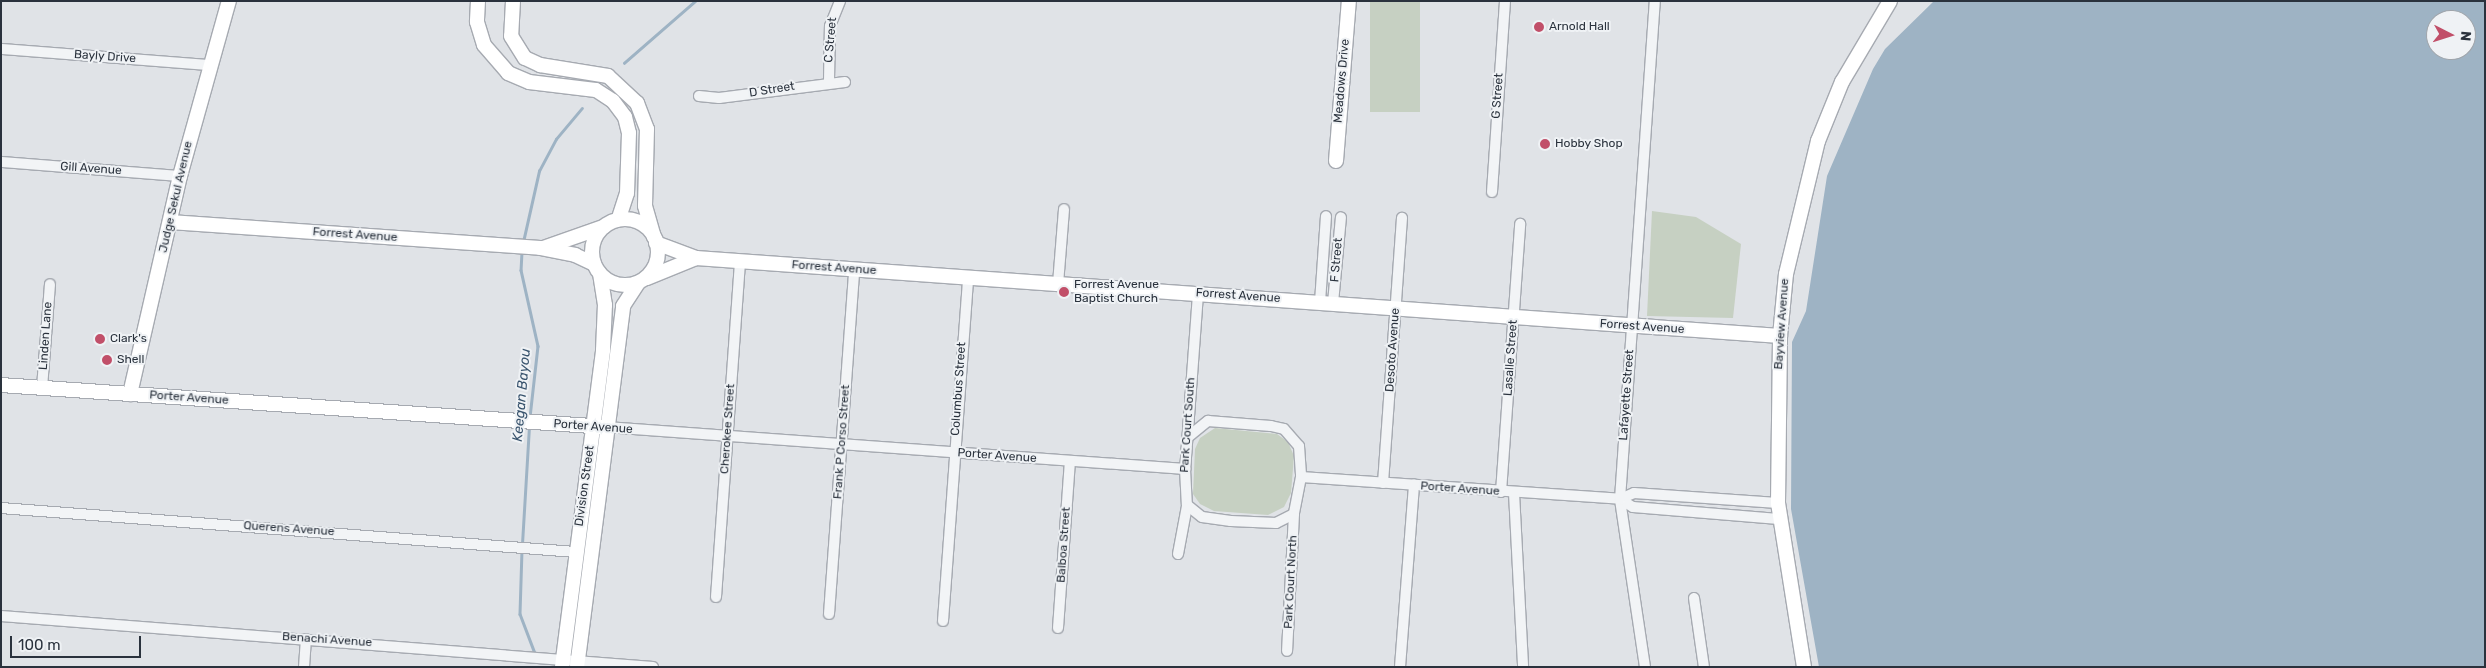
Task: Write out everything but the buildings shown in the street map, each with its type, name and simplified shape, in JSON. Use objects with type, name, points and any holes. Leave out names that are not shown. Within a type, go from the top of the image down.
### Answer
[{"type":"street","name":"Judge Sekul Avenue","points":[[130,394],[180,176],[208,65],[229,1]]},
{"type":"street","points":[[478,1],[480,36],[498,65],[529,82],[605,94],[625,117],[629,154],[626,198],[618,220]]},
{"type":"street","points":[[513,1],[511,36],[525,58],[540,65],[598,73],[631,94],[647,129],[645,206],[655,240],[656,262],[642,280],[617,285],[597,270],[592,244],[603,227],[618,220],[639,222],[655,240]]},
{"type":"street","name":"C Street","points":[[829,81],[830,26],[840,1]]},
{"type":"street","name":"Meadows Drive","points":[[1336,161],[1349,1]]},
{"type":"street","name":"G Street","points":[[1492,192],[1505,1]]},
{"type":"street","name":"Lafayette Street","points":[[1644,667],[1620,499],[1655,1]]},
{"type":"street","name":"Bayview Avenue","points":[[1804,667],[1778,519],[1780,336],[1789,255],[1818,141],[1842,82],[1890,1]]},
{"type":"street","name":"Bayly Drive","points":[[1,49],[208,65]]},
{"type":"street","name":"D Street","points":[[699,96],[719,98],[829,81],[844,82]]},
{"type":"street","name":"Gill Avenue","points":[[1,162],[180,176]]},
{"type":"street","points":[[1058,284],[1064,209]]},
{"type":"street","name":"F Street","points":[[1326,216],[1326,303]]},
{"type":"street","name":"F Street","points":[[1326,303],[1341,217]]},
{"type":"street","name":"Desoto Avenue","points":[[1383,483],[1402,218]]},
{"type":"street","name":"Forrest Avenue","points":[[170,222],[534,248],[575,254],[597,270]]},
{"type":"street","name":"Lasalle Street","points":[[1501,492],[1520,224]]},
{"type":"street","name":"Forrest Avenue","points":[[534,248],[603,227]]},
{"type":"street","name":"Forrest Avenue","points":[[655,240],[670,252],[696,258],[1396,307],[1632,327],[1780,336]]},
{"type":"street","name":"Forrest Avenue","points":[[642,280],[696,258]]},
{"type":"street","name":"Cherokee Street","points":[[716,597],[740,261]]},
{"type":"street","name":"Division Street","points":[[578,663],[599,427],[605,320],[597,270]]},
{"type":"street","name":"Frank P Corso Street","points":[[829,614],[854,270]]},
{"type":"street","name":"Columbus Street","points":[[943,621],[968,277]]},
{"type":"street","name":"Division Street","points":[[562,663],[576,552],[623,306],[642,280]]},
{"type":"street","name":"Linden Lane","points":[[42,388],[50,284]]},
{"type":"street","name":"Park Court South","points":[[1178,554],[1188,506],[1185,469],[1198,294]]},
{"type":"street","name":"Porter Avenue","points":[[1,386],[1185,469]]},
{"type":"street","name":"Park Court North","points":[[1188,437],[1208,421],[1284,429],[1299,446],[1301,477],[1294,514],[1287,651]]},
{"type":"street","name":"Balboa Street","points":[[1058,628],[1070,461]]},
{"type":"street","name":"Porter Avenue","points":[[1301,477],[1620,499],[1634,493],[1778,503]]},
{"type":"street","points":[[1400,667],[1414,485]]},
{"type":"street","points":[[1514,493],[1523,667]]},
{"type":"street","name":"Porter Avenue","points":[[1620,499],[1633,507],[1778,519]]},
{"type":"street","name":"Park Court North","points":[[1188,506],[1202,517],[1231,521],[1276,523],[1294,514]]},
{"type":"street","name":"Querens Avenue","points":[[1,508],[512,545],[576,552]]},
{"type":"street","points":[[1694,598],[1704,667]]},
{"type":"street","name":"Benachi Avenue","points":[[1,616],[526,656],[548,658],[562,663],[654,667]]},
{"type":"street","points":[[304,667],[306,639]]},
{"type":"green space","points":[[1370,1],[1420,1],[1420,112],[1370,112]]},
{"type":"green space","points":[[1652,211],[1696,217],[1741,244],[1733,318],[1647,316]]},
{"type":"green space","points":[[1215,428],[1277,434],[1288,442],[1294,456],[1291,493],[1284,507],[1268,515],[1214,511],[1200,504],[1193,494],[1195,449],[1200,438]]},
{"type":"water","points":[[1934,1],[2485,1],[2485,667],[1819,667],[1791,509],[1792,342],[1806,311],[1827,176],[1873,69],[1885,49]]},
{"type":"waterway","name":"Keegan Bayou","points":[[624,63],[695,1]]},
{"type":"waterway","name":"Keegan Bayou","points":[[523,242],[539,171],[556,139],[582,108]]},
{"type":"waterway","name":"Keegan Bayou","points":[[522,252],[521,270],[538,346],[530,417]]},
{"type":"waterway","name":"Keegan Bayou","points":[[522,544],[529,427]]},
{"type":"waterway","name":"Keegan Bayou","points":[[522,550],[520,614],[536,656]]},
{"type":"place","name":"Arnold Hall","points":[[1539,27]]},
{"type":"place","name":"Hobby Shop","points":[[1545,144]]},
{"type":"place","name":"Forrest Avenue Baptist Church","points":[[1064,292]]},
{"type":"place","name":"Clark's","points":[[100,339]]},
{"type":"place","name":"Shell","points":[[107,360]]}]
